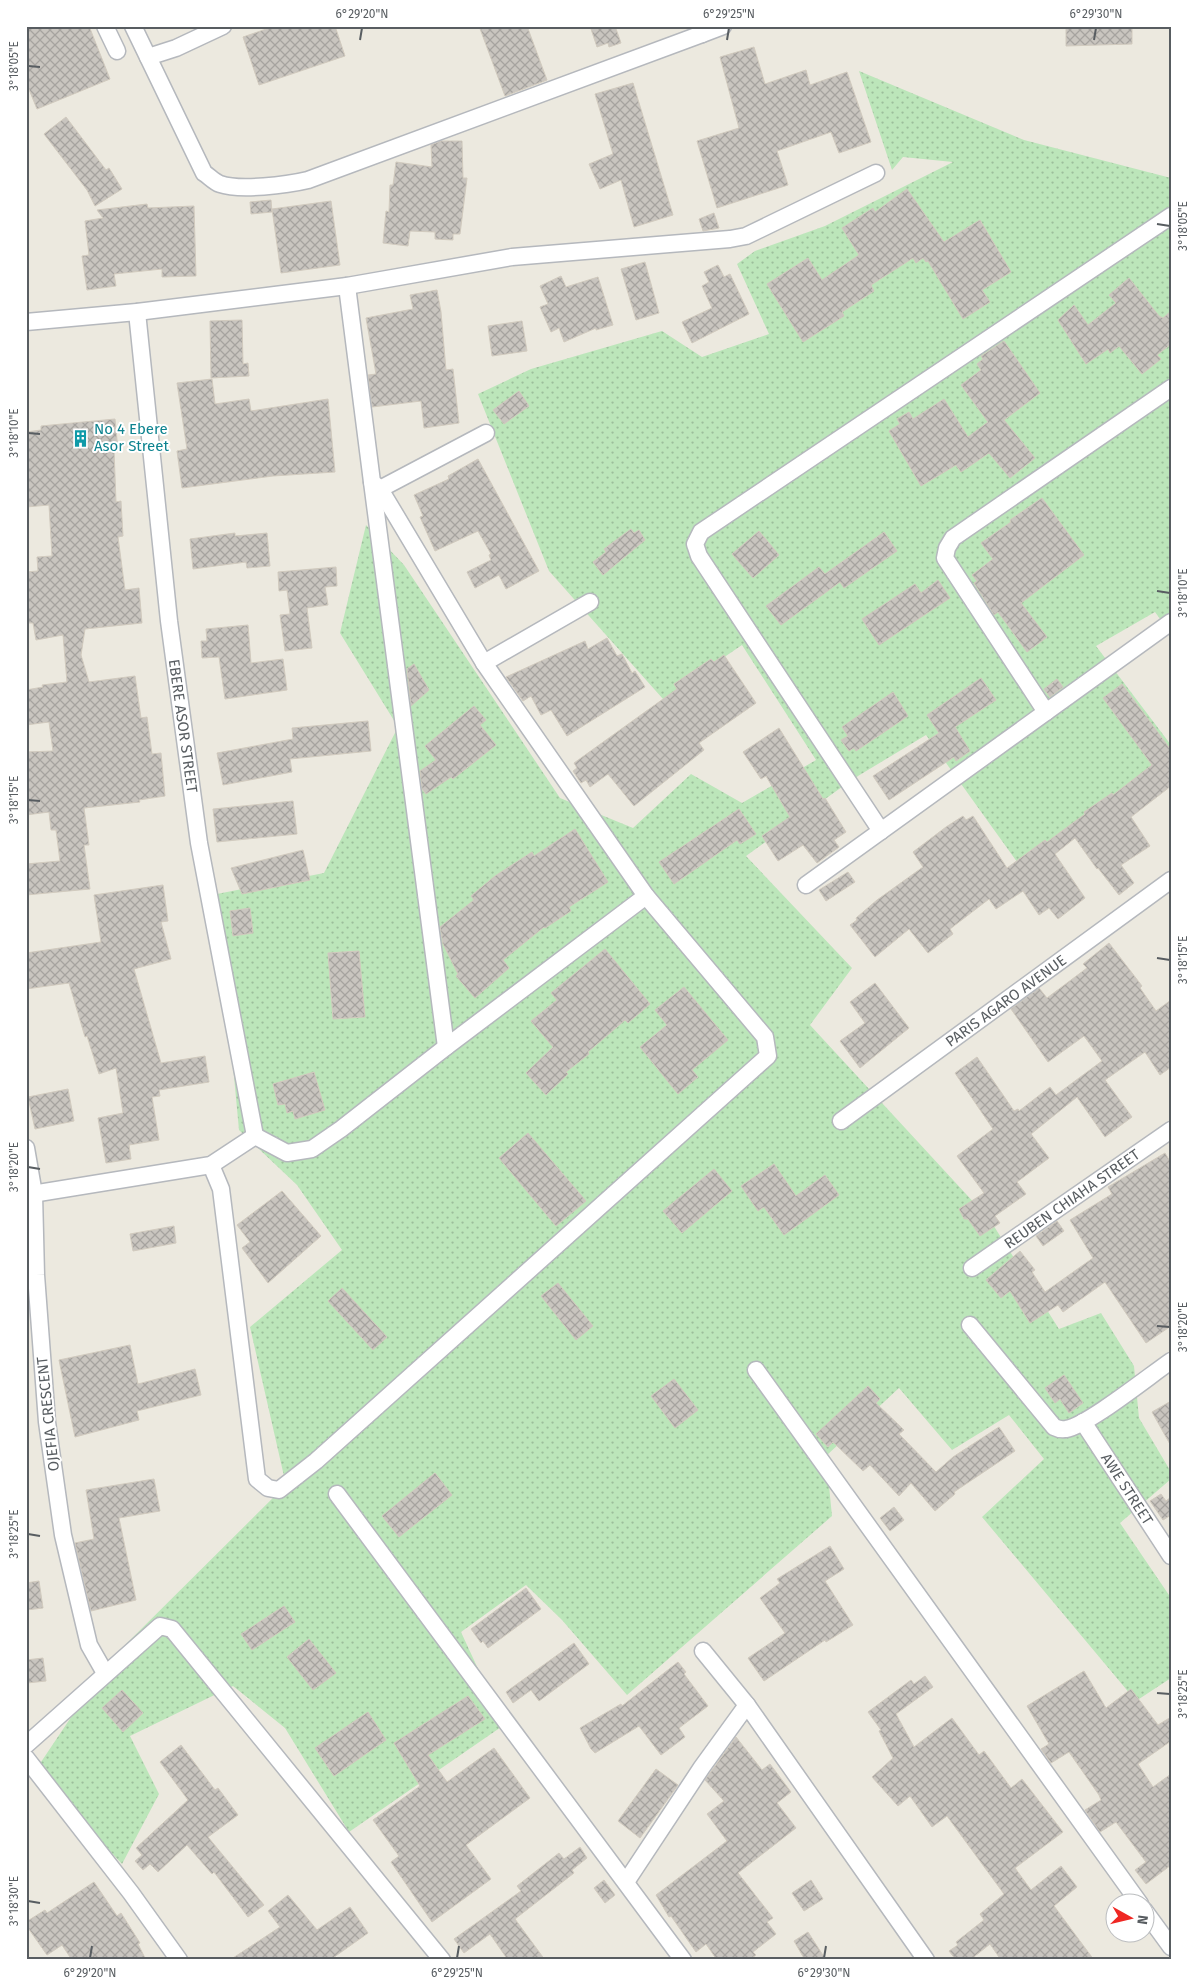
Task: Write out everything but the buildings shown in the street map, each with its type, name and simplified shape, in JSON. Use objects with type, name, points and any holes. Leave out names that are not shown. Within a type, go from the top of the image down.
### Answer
[{"type":"street","points":[[105,26],[118,51]]},
{"type":"street","points":[[133,26],[204,173],[218,183],[228,186],[277,185],[308,180],[701,30],[723,26]]},
{"type":"street","points":[[148,57],[176,48],[223,26]]},
{"type":"street","points":[[26,322],[137,312],[346,286],[512,257],[730,239],[746,236],[876,173]]},
{"type":"street","points":[[881,831],[700,556],[695,544],[700,532],[1171,216]]},
{"type":"street","points":[[346,286],[376,486],[446,1047]]},
{"type":"street","name":"EBERE ASOR STREET","points":[[137,312],[169,621],[199,843],[255,1136]]},
{"type":"street","points":[[1046,712],[946,558],[947,548],[953,538],[1171,388]]},
{"type":"street","points":[[376,486],[486,434]]},
{"type":"street","points":[[211,1165],[221,1189],[257,1479],[268,1488],[279,1490],[316,1462],[768,1056],[765,1037],[646,896],[484,663],[376,486]]},
{"type":"street","points":[[484,663],[590,602]]},
{"type":"street","points":[[806,885],[1171,622]]},
{"type":"street","name":"PARIS AGARO AVENUE","points":[[842,1121],[1171,880]]},
{"type":"street","points":[[30,1195],[211,1165],[255,1136],[287,1153],[312,1149],[342,1129],[446,1047],[646,896]]},
{"type":"street","name":"REUBEN CHIAHA STREET","points":[[972,1268],[1171,1130]]},
{"type":"street","name":"OJEFIA CRESCENT","points":[[26,1148],[47,1422],[63,1535],[89,1645],[104,1671]]},
{"type":"street","points":[[970,1325],[1054,1427],[1066,1430],[1083,1422],[1171,1361]]},
{"type":"street","points":[[756,1370],[1133,1894]]},
{"type":"street","name":"AWE STREET","points":[[1083,1422],[1171,1556]]},
{"type":"street","points":[[337,1494],[683,1960]]},
{"type":"street","points":[[26,1745],[104,1671],[160,1626],[172,1629],[442,1960]]},
{"type":"street","points":[[703,1651],[747,1705],[926,1960]]},
{"type":"street","points":[[626,1882],[690,1789],[702,1766],[747,1705]]},
{"type":"street","points":[[26,1758],[125,1886],[179,1960]]},
{"type":"street","points":[[1154,1924],[1171,1947]]},
{"type":"green space","points":[[859,71],[1024,140],[1171,178],[1171,634],[1155,612],[1096,646],[1171,745],[1171,755],[1020,866],[926,735],[853,779],[746,856],[852,968],[810,1025],[990,1220],[1059,1329],[1101,1313],[1134,1366],[1139,1418],[1171,1472],[1171,1479],[1120,1523],[1171,1598],[1171,1678],[1136,1701],[982,1517],[1044,1459],[1009,1415],[952,1450],[899,1388],[826,1456],[832,1516],[627,1695],[562,1620],[526,1585],[461,1632],[504,1725],[349,1832],[285,1728],[233,1686],[130,1736],[159,1794],[122,1864],[35,1771],[108,1662],[286,1485],[250,1327],[342,1250],[297,1185],[239,1130],[217,894],[324,873],[398,727],[340,633],[366,525],[404,565],[560,798],[633,828],[691,774],[742,803],[816,760],[742,645],[663,699],[549,571],[478,394],[531,369],[662,331],[702,357],[769,334],[737,264],[755,251],[825,226],[953,162],[903,157],[892,170]]},
{"type":"place","name":"No 4 Ebere Asor Street","points":[[80,438]]}]
